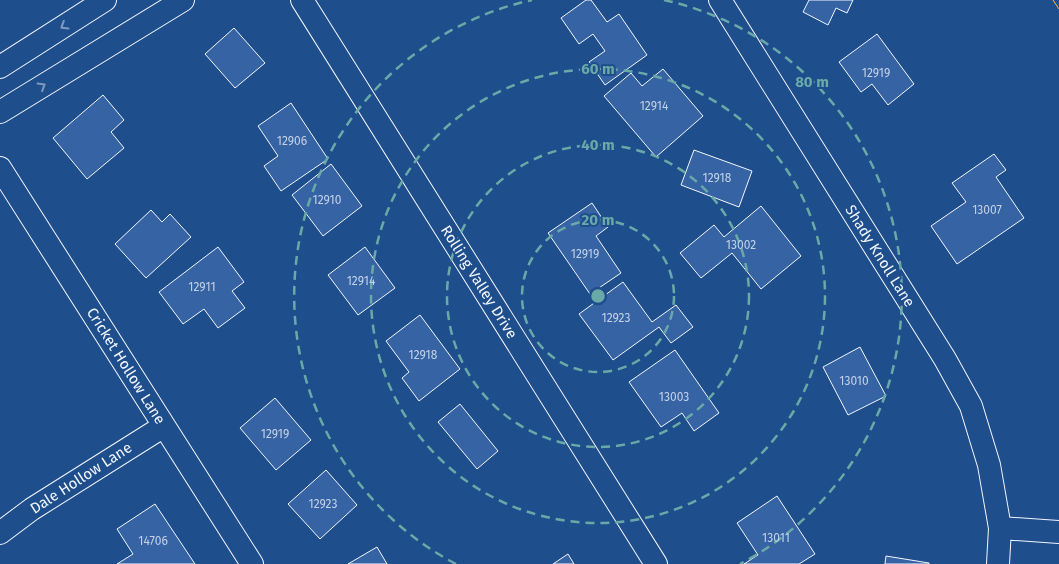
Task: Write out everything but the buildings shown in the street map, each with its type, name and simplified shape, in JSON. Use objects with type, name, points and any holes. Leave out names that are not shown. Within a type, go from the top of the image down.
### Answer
[{"type":"street","points":[[0,67],[105,0]]},
{"type":"street","points":[[0,112],[183,0]]},
{"type":"street","name":"Rolling Valley Drive","points":[[302,0],[656,564]]},
{"type":"street","name":"Shady Knoll Lane","points":[[720,0],[945,359],[971,406],[989,465],[1000,528],[998,564]]},
{"type":"street","name":"Cricket Hollow Lane","points":[[0,168],[252,564]]},
{"type":"street","name":"Dale Hollow Lane","points":[[0,533],[32,510],[164,426]]},
{"type":"street","points":[[1000,528],[1059,532]]},
{"type":"power","points":[[1053,0],[1059,9]]}]
